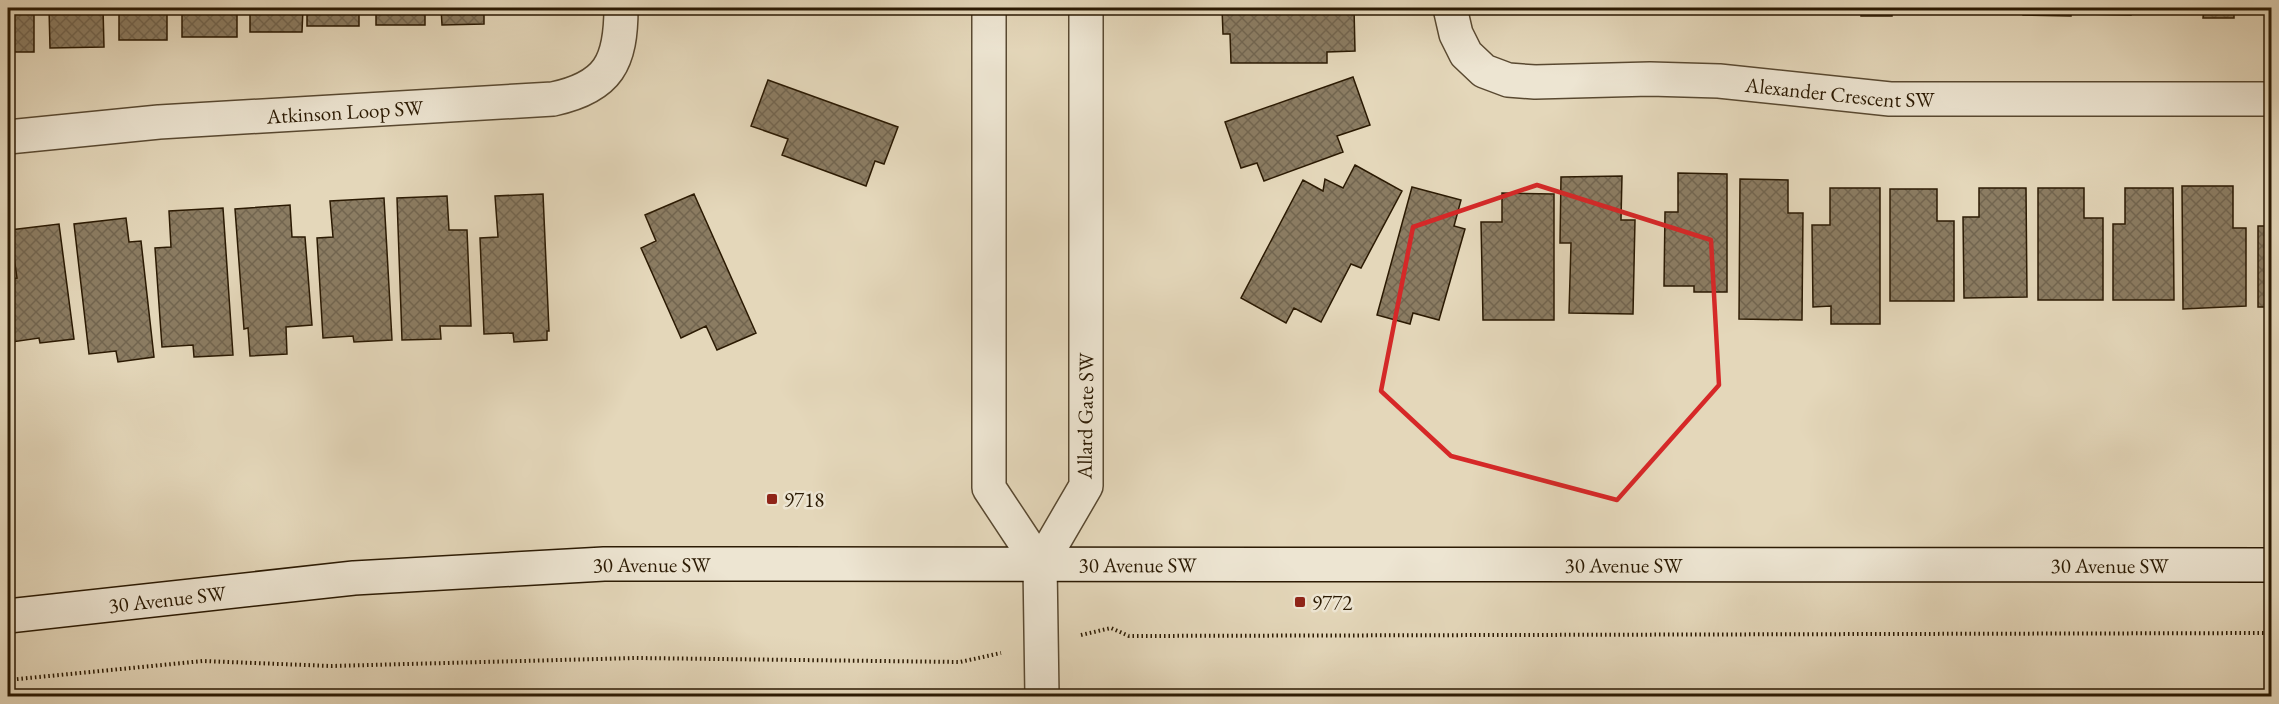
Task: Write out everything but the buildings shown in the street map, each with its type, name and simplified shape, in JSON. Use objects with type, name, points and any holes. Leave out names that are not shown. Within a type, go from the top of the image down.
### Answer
[{"type":"street","name":"Atkinson Loop SW","points":[[8,137],[170,122],[553,99],[573,95],[587,88],[607,71],[618,54],[621,8]]},
{"type":"street","points":[[989,8],[989,488],[1040,565],[1042,696]]},
{"type":"street","name":"Allard Gate SW","points":[[1040,565],[1086,486],[1086,8]]},
{"type":"street","name":"Alexander Crescent SW","points":[[1450,8],[1456,34],[1466,54],[1484,71],[1508,80],[1535,82],[1650,79],[1719,81],[1890,99],[2271,99]]},
{"type":"street","name":"30 Avenue SW","points":[[8,616],[354,578],[604,564],[2271,566]]},
{"type":"path","points":[[1111,628],[1129,636],[2271,633]]},
{"type":"path","points":[[8,680],[203,661],[331,666],[636,658],[960,662]]},
{"type":"highlighted area","points":[[1537,185],[1711,240],[1719,385],[1617,500],[1451,456],[1381,391],[1413,227]]},
{"type":"place","name":"9718","points":[[772,499]]},
{"type":"place","name":"9772","points":[[1300,602]]}]
